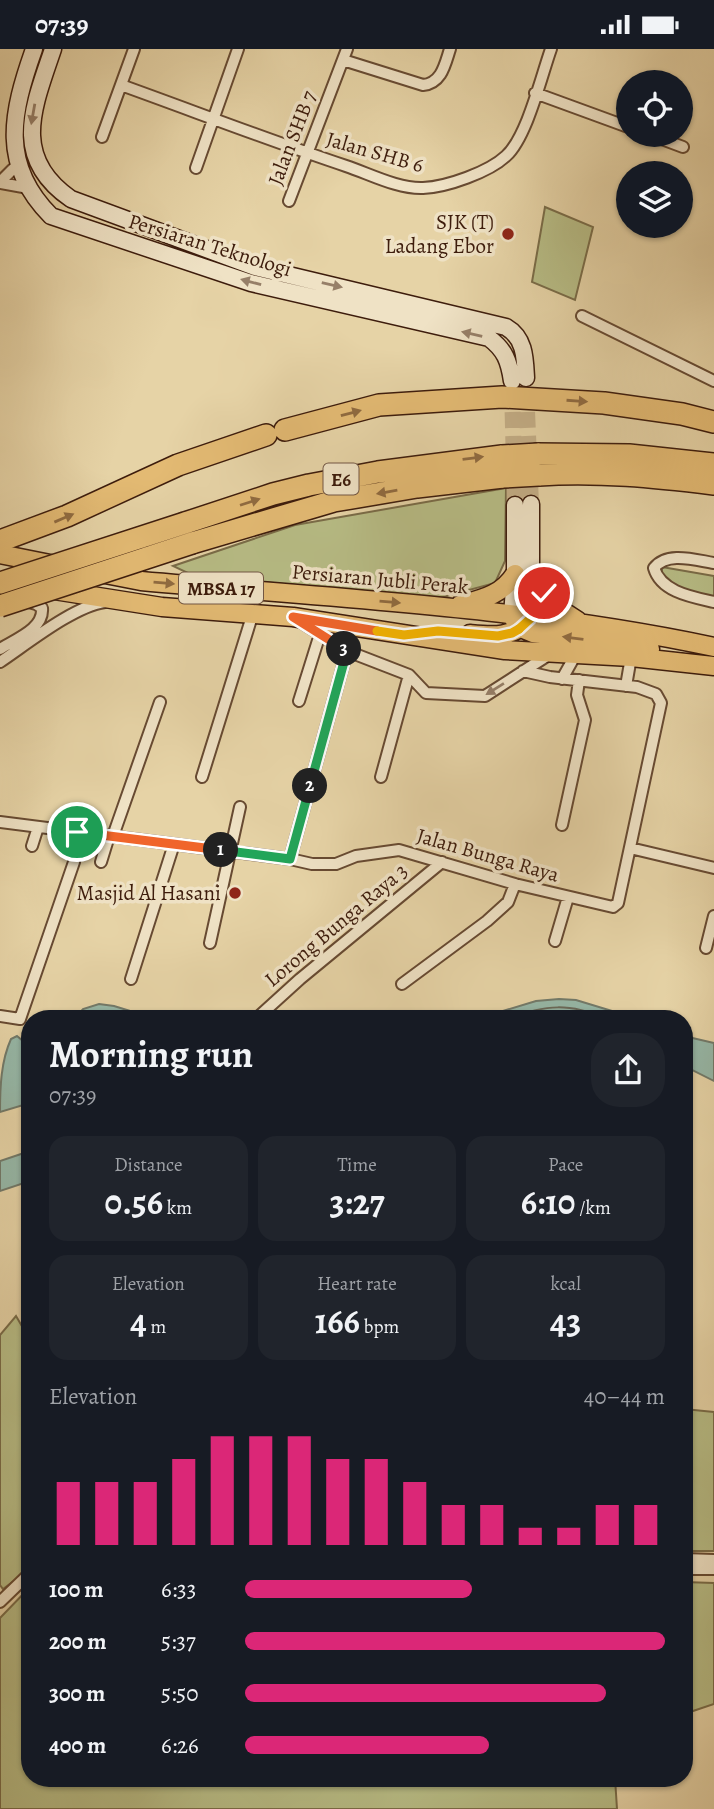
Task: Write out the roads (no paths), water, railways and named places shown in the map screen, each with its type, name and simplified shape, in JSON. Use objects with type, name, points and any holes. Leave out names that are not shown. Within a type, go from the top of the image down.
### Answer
[{"type":"highway","points":[[0,541],[68,516],[178,465],[276,432],[379,405],[502,397],[604,403],[682,414],[714,422]]},
{"type":"highway","name":"E6","points":[[0,582],[189,533],[334,501],[417,487],[503,477],[538,464],[629,455],[714,464]]},
{"type":"highway","name":"E6","points":[[0,607],[189,533],[273,494],[378,472],[502,456],[573,473],[638,475],[714,484]]},
{"type":"main road","name":"Persiaran Teknologi","points":[[34,49],[13,106],[10,136],[13,169],[37,205],[51,216],[251,283],[489,338],[499,346],[519,380],[525,356],[520,341],[514,332],[506,327],[256,267],[71,199],[44,173],[34,153],[31,128],[33,107],[53,49]]},
{"type":"main road","points":[[404,635],[438,631],[498,636],[512,633],[521,620],[523,504]]},
{"type":"main road","name":"Persiaran Jubli Perak","points":[[0,554],[141,581],[450,608],[521,620],[581,623],[714,647]]},
{"type":"main road","points":[[450,608],[484,599],[523,575]]},
{"type":"main road","points":[[523,575],[558,608],[581,623]]},
{"type":"main road","name":"MBSA 17","points":[[0,582],[162,607],[293,617],[505,650],[631,657],[713,666]]},
{"type":"main road","points":[[521,620],[533,633],[623,643],[713,666]]},
{"type":"street","points":[[102,137],[134,49]]},
{"type":"street","points":[[196,168],[238,49]]},
{"type":"street","points":[[345,54],[423,85],[436,79],[442,72],[450,49]]},
{"type":"street","name":"Jalan SHB 6","points":[[121,85],[308,153],[420,188],[441,186],[484,169],[505,157],[519,141],[551,49]]},
{"type":"street","name":"Jalan SHB 7","points":[[289,201],[345,54]]},
{"type":"street","points":[[535,93],[616,123]]},
{"type":"street","points":[[0,182],[13,169]]},
{"type":"street","points":[[0,182],[23,187]]},
{"type":"street","points":[[582,316],[714,381]]},
{"type":"street","points":[[714,563],[684,558],[669,559],[659,562],[654,568],[657,578],[665,584],[690,597],[714,601]]},
{"type":"street","points":[[0,597],[36,604],[42,608],[43,616],[38,625],[0,649]]},
{"type":"street","points":[[0,662],[95,603],[125,600]]},
{"type":"street","points":[[202,777],[253,613]]},
{"type":"street","points":[[293,617],[347,651],[410,675],[426,693],[485,696],[552,653]]},
{"type":"street","points":[[299,701],[320,634]]},
{"type":"street","points":[[290,859],[347,651]]},
{"type":"street","points":[[562,678],[576,654]]},
{"type":"street","points":[[626,686],[631,657]]},
{"type":"street","name":"Jalan Bunga Raya","points":[[0,822],[312,864],[336,864],[356,856],[400,850],[515,884],[613,907],[618,903],[661,703],[656,694],[649,690],[523,671]]},
{"type":"street","points":[[381,777],[410,675]]},
{"type":"street","points":[[562,825],[585,720],[577,695],[579,681]]},
{"type":"street","points":[[101,862],[160,702]]},
{"type":"street","points":[[211,943],[240,807]]},
{"type":"street","points":[[32,846],[38,827]]},
{"type":"street","points":[[23,1010],[74,862],[77,832]]},
{"type":"street","points":[[131,979],[174,844]]},
{"type":"street","points":[[630,848],[714,868]]},
{"type":"street","name":"Lorong Bunga Raya 3","points":[[266,1010],[442,862]]},
{"type":"street","points":[[402,984],[487,921],[508,902],[515,884]]},
{"type":"street","points":[[555,941],[568,897]]},
{"type":"street","points":[[706,948],[714,916]]},
{"type":"street","points":[[0,1016],[20,1020],[21,1017]]},
{"type":"street","points":[[693,1559],[714,1560]]},
{"type":"street","points":[[693,1569],[714,1569]]},
{"type":"street","points":[[0,1602],[21,1582]]},
{"type":"water","points":[[576,1000],[609,1010],[506,1010],[536,1001]]},
{"type":"water","points":[[99,1004],[127,1010],[82,1010]]},
{"type":"water","points":[[17,1036],[21,1039],[21,1106],[0,1112],[3,1065],[11,1039]]},
{"type":"water","points":[[693,1038],[714,1043],[714,1081],[693,1070]]},
{"type":"water","points":[[21,1154],[21,1184],[0,1191],[0,1161]]},
{"type":"tunnel","points":[[512,388],[515,505]]},
{"type":"tunnel","points":[[526,388],[531,504]]},
{"type":"place","name":"SJK (T) Ladang Ebor","points":[[508,234]]},
{"type":"place","name":"Masjid Al Hasani","points":[[235,893]]}]
